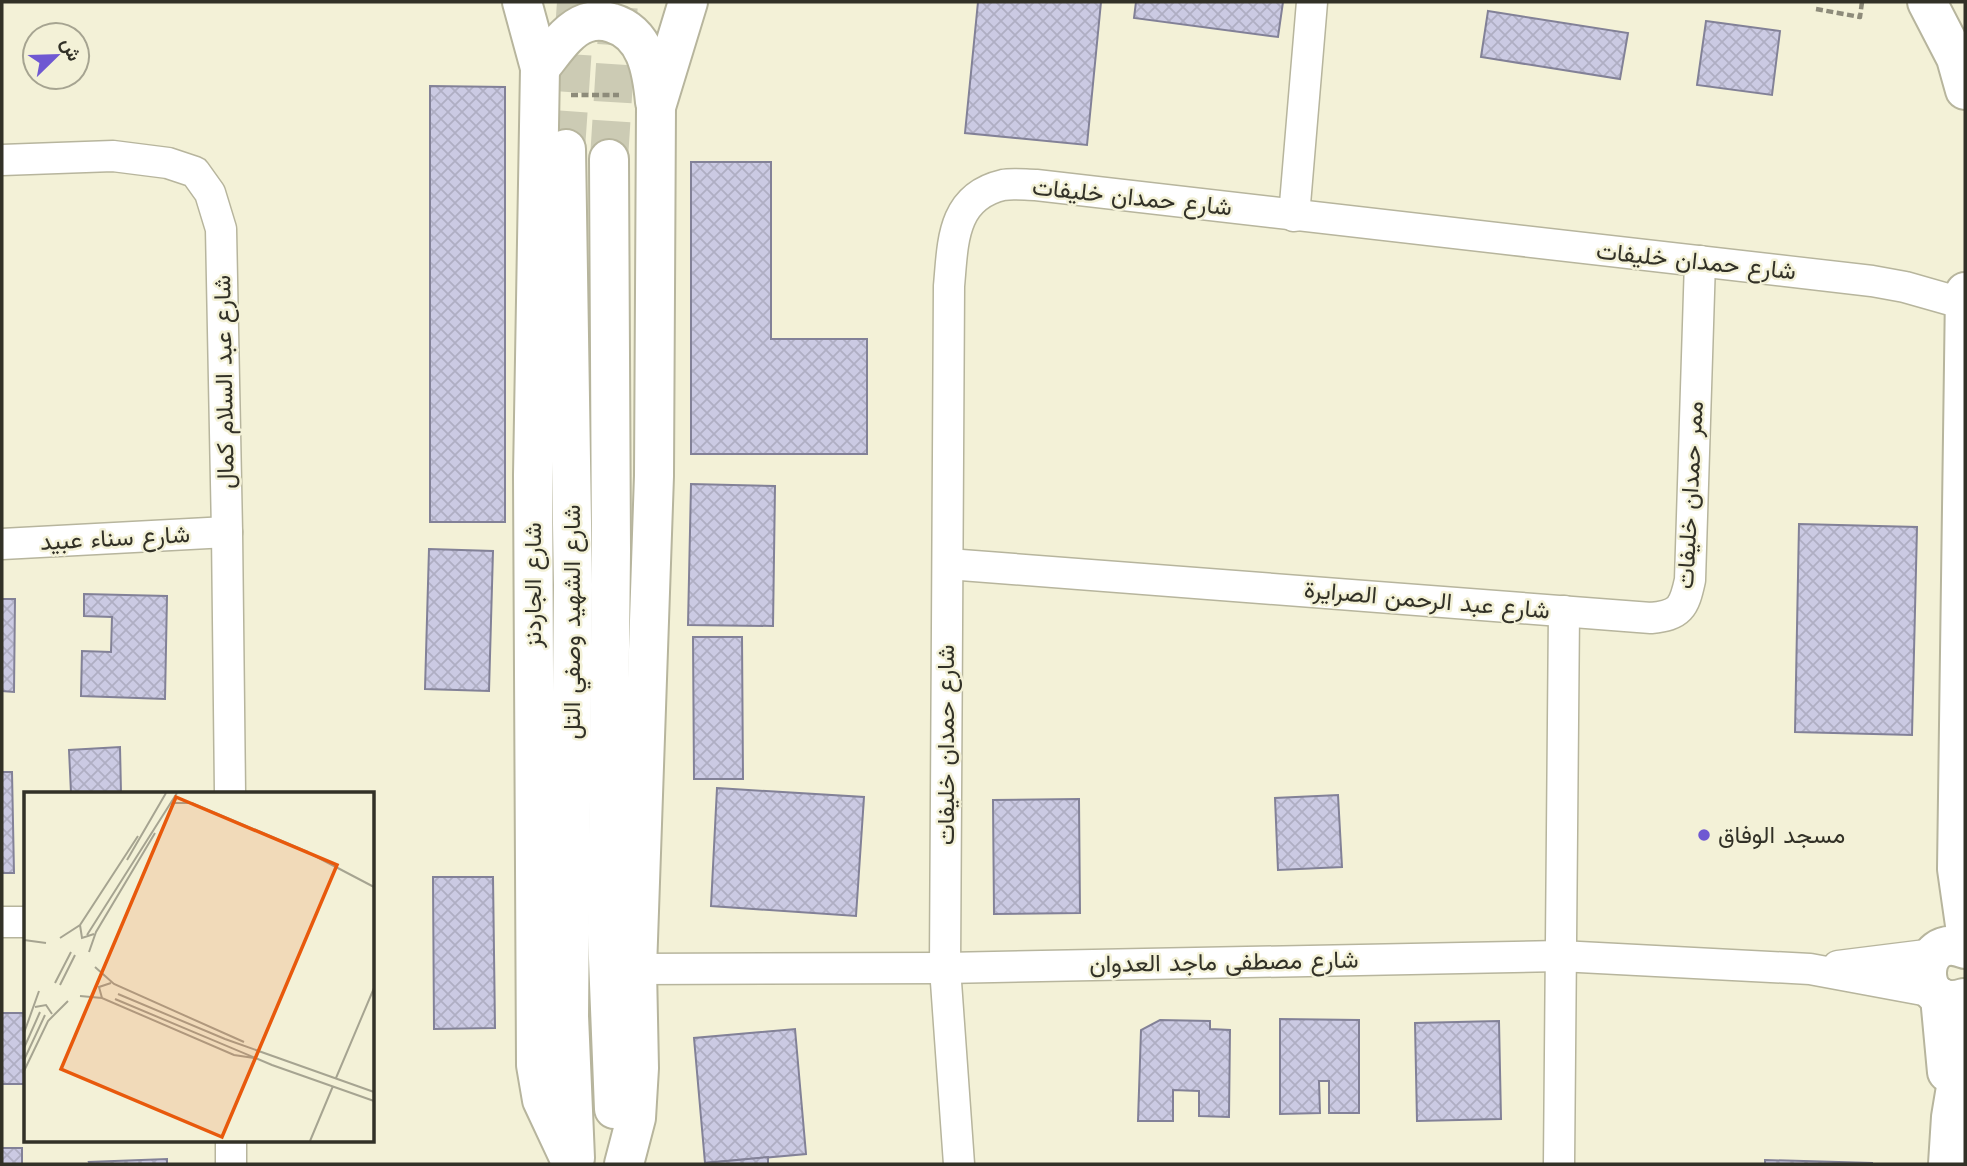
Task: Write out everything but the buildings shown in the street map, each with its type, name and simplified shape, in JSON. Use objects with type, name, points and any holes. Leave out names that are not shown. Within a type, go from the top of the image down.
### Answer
[{"type":"street","name":"شارع الجاردنز","points":[[522,2],[540,81],[533,475],[536,1065],[542,1100],[574,1164]]},
{"type":"street","points":[[655,101],[688,2]]},
{"type":"street","points":[[1294,216],[1312,2]]},
{"type":"street","points":[[1927,2],[1956,58],[1965,90]]},
{"type":"street","points":[[540,81],[568,35],[585,23],[602,20],[626,27],[640,43],[651,70],[655,101],[654,476],[637,969],[639,1068],[636,1118],[624,1164]]},
{"type":"street","name":"شارع الشهيد وصفي التل","points":[[566,149],[573,584],[569,1016],[573,1094]]},
{"type":"street","name":"شارع عبد السلام كمال","points":[[2,160],[113,156],[168,163],[195,172],[210,193],[221,229],[230,792]]},
{"type":"street","name":"شارع الشهيد وصفي التل","points":[[609,159],[611,565],[607,933],[617,1164]]},
{"type":"street","name":"شارع حمدان خليفات","points":[[959,1164],[945,968],[949,286],[954,234],[962,212],[978,196],[1004,185],[1036,184],[1872,281],[1965,304]]},
{"type":"street","name":"ممر حمدان خليفات","points":[[1564,611],[1667,617],[1680,610],[1686,597],[1690,580],[1700,261]]},
{"type":"street","points":[[1951,1117],[1946,996],[1928,985],[1926,969],[1951,944],[1957,869],[1963,631],[1965,292]]},
{"type":"street","name":"شارع سناء عبيد","points":[[2,544],[227,532]]},
{"type":"street","name":"شارع عبد الرحمن الصرايرة","points":[[948,564],[1564,611],[1559,1164]]},
{"type":"street","points":[[2,922],[24,922]]},
{"type":"street","name":"شارع مصطفى ماجد العدوان","points":[[1810,969],[1951,944]]},
{"type":"street","name":"شارع مصطفى ماجد العدوان","points":[[637,969],[945,968],[1560,956],[1810,969],[1946,996]]},
{"type":"street","points":[[1948,1164],[1951,1117],[1965,1033]]},
{"type":"street","name":"شارع الجاردنز","points":[[573,1094],[574,1164]]},
{"type":"street","points":[[231,1142],[231,1164]]},
{"type":"path","points":[[1816,9],[1860,17],[1862,2]]},
{"type":"path","points":[[540,81],[655,101]]},
{"type":"tunnel","points":[[566,149],[576,2]]},
{"type":"tunnel","points":[[609,159],[619,2]]},
{"type":"place","name":"مسجد الوفاق","points":[[1704,835]]}]
